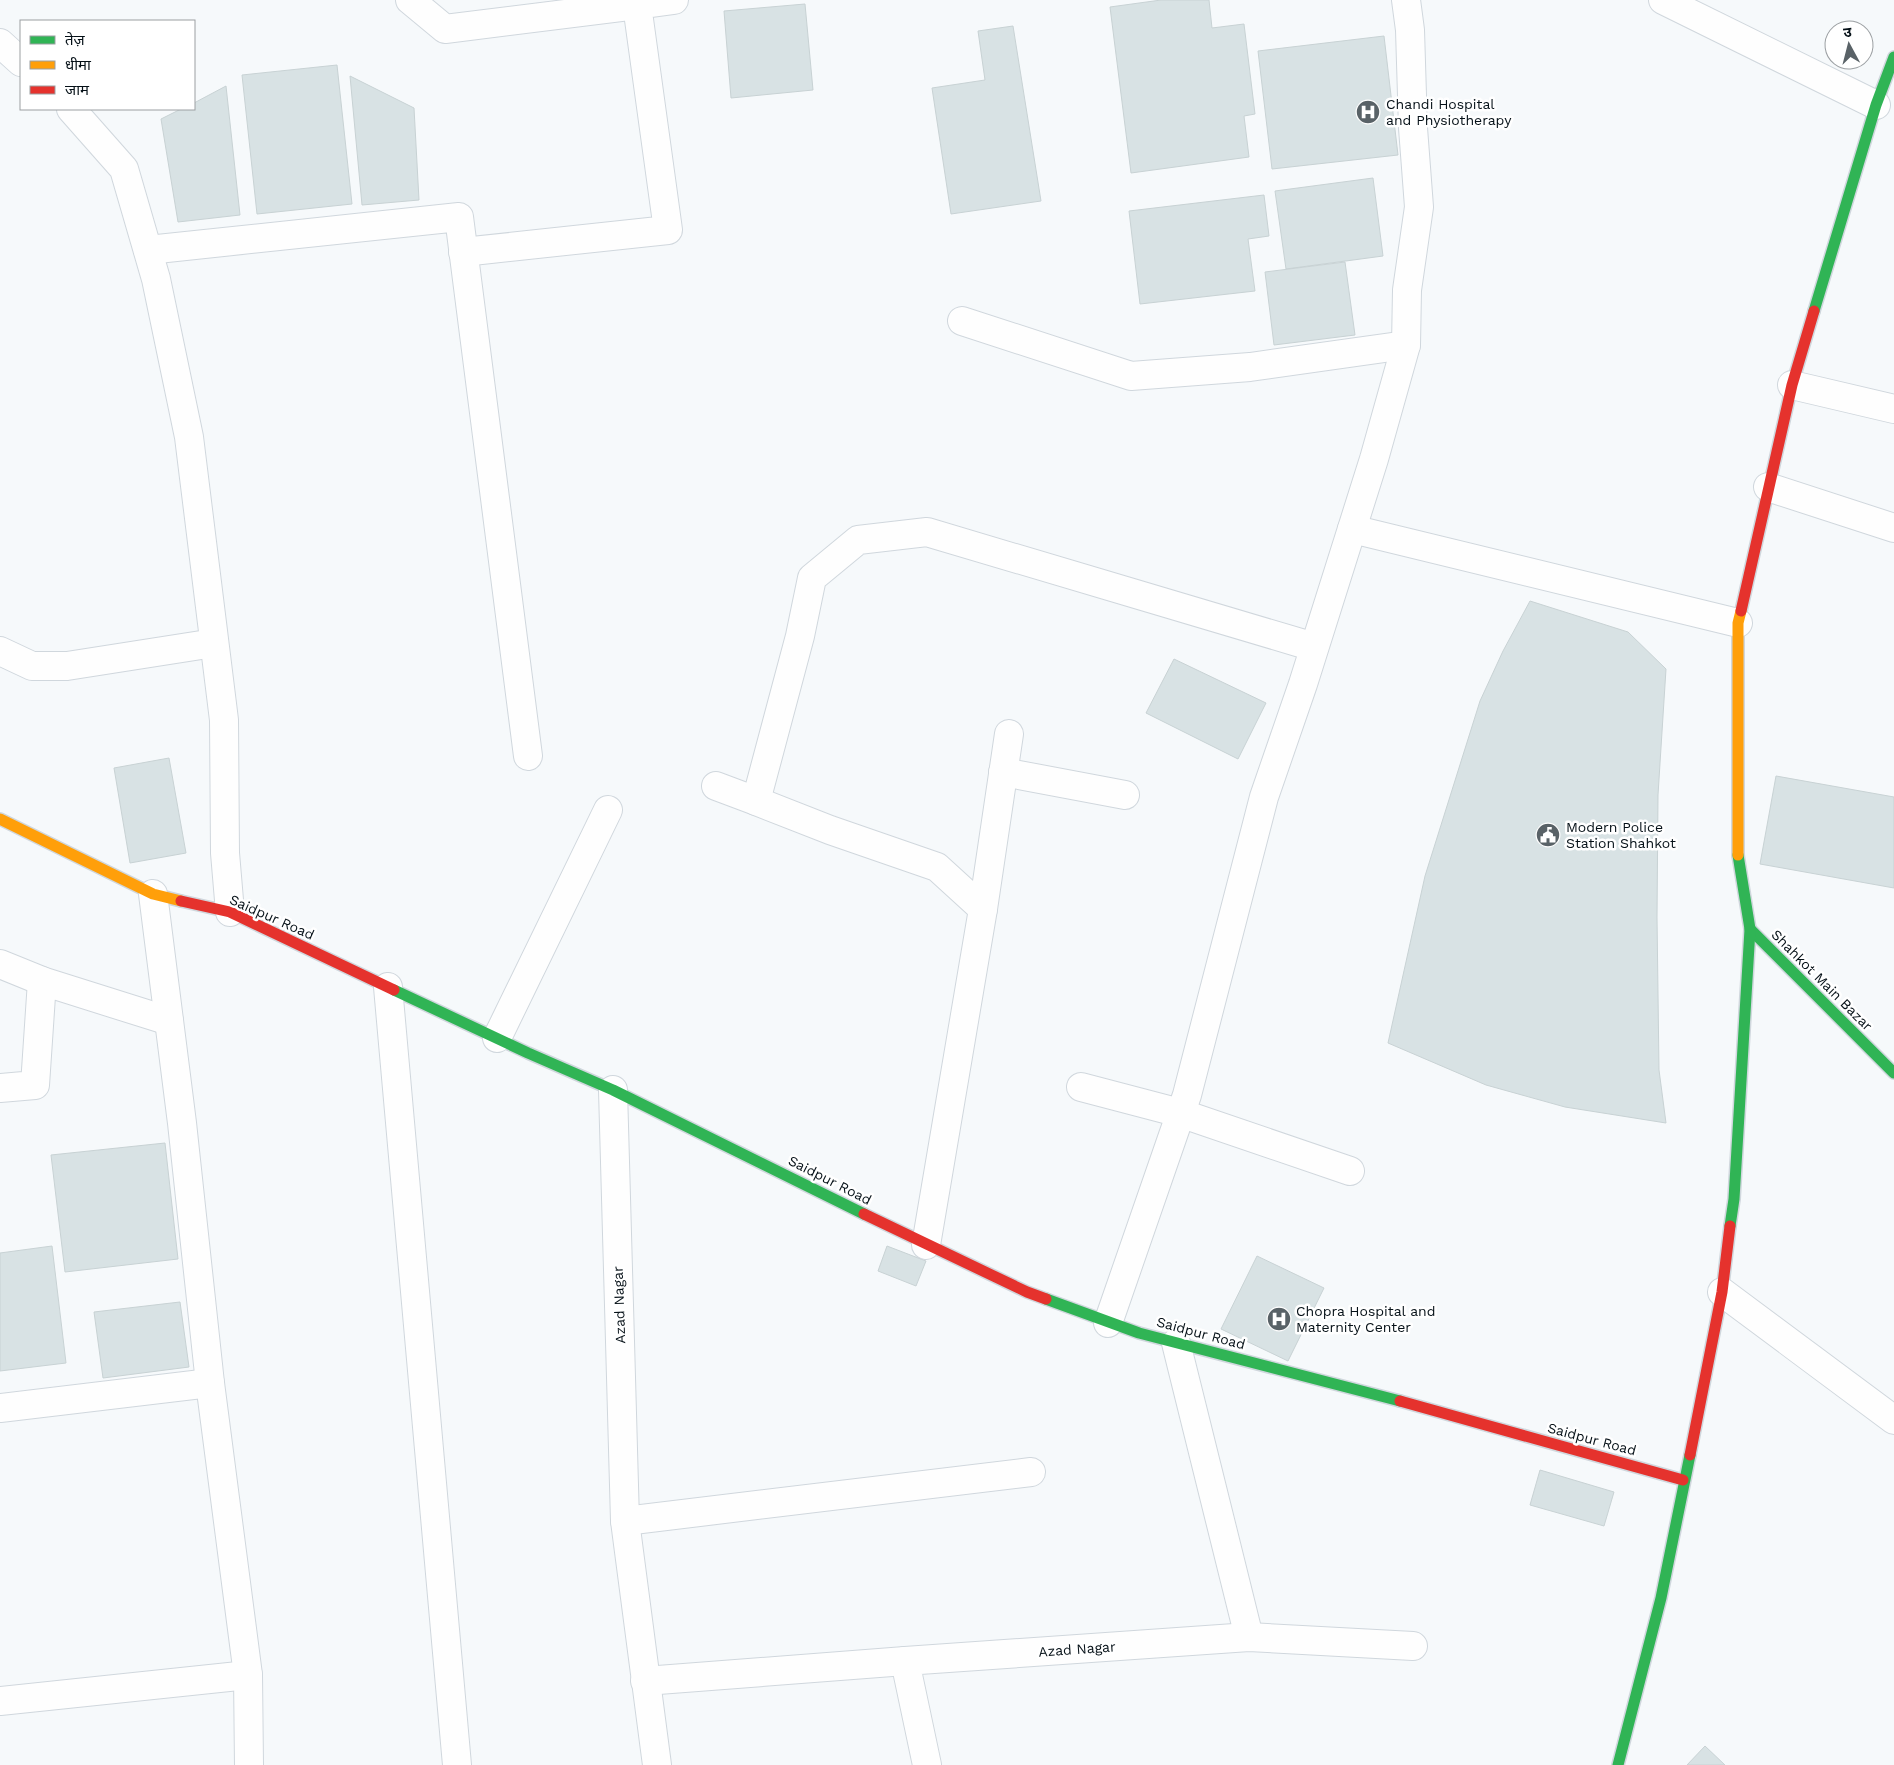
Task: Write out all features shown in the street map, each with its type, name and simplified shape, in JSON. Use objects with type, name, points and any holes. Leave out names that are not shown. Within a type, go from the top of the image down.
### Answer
[{"type":"street","points":[[410,0],[445,28],[674,0]]},
{"type":"street","points":[[1108,1323],[1187,1095],[1264,797],[1303,684],[1374,460],[1406,345],[1407,290],[1419,207],[1413,128],[1410,30],[1406,0]]},
{"type":"street","points":[[1664,0],[1876,105]]},
{"type":"street","points":[[463,252],[668,230],[637,5]]},
{"type":"street","points":[[1618,1765],[1660,1598],[1722,1292],[1734,1199],[1750,929],[1738,856],[1738,624],[1792,385],[1876,105],[1894,57]]},
{"type":"street","points":[[72,110],[124,169],[156,280],[189,437],[224,720],[225,853],[230,912]]},
{"type":"street","points":[[148,250],[459,218],[528,756]]},
{"type":"street","points":[[962,321],[1131,376],[1250,367],[1406,345]]},
{"type":"street","points":[[1792,385],[1894,409]]},
{"type":"street","points":[[1768,487],[1894,528]]},
{"type":"street","points":[[1352,529],[1738,624]]},
{"type":"street","points":[[756,801],[800,636],[812,578],[858,540],[927,532],[1314,647]]},
{"type":"street","points":[[0,651],[32,666],[67,666],[214,643]]},
{"type":"street","points":[[926,1245],[983,909],[1009,734]]},
{"type":"street","points":[[1003,772],[1125,795]]},
{"type":"street","points":[[716,786],[830,830],[937,867],[983,909]]},
{"type":"street","points":[[496,1038],[608,810]]},
{"type":"street","name":"Saidpur Road","points":[[0,819],[153,894],[230,912],[528,1053],[613,1090],[926,1245],[1027,1292],[1108,1323],[1683,1480]]},
{"type":"street","points":[[153,894],[182,1123],[210,1383],[248,1675],[249,1765]]},
{"type":"street","name":"Shahkot Main Bazar","points":[[1750,929],[1894,1073]]},
{"type":"street","points":[[0,964],[42,981],[169,1021]]},
{"type":"street","points":[[0,1088],[34,1085],[42,981]]},
{"type":"street","points":[[388,987],[457,1765]]},
{"type":"street","points":[[1081,1087],[1180,1113],[1350,1171]]},
{"type":"street","name":"Azad Nagar","points":[[613,1090],[625,1521],[657,1765]]},
{"type":"street","points":[[1722,1292],[1894,1420]]},
{"type":"street","points":[[1176,1342],[1248,1637]]},
{"type":"street","points":[[0,1408],[210,1383]]},
{"type":"street","points":[[625,1521],[1031,1472]]},
{"type":"street","name":"Azad Nagar","points":[[645,1681],[1248,1637],[1413,1646]]},
{"type":"street","points":[[906,1661],[927,1765]]},
{"type":"street","points":[[0,1701],[248,1675]]},
{"type":"building","points":[[1161,0],[1209,0],[1212,28],[1244,24],[1255,114],[1244,116],[1249,157],[1131,173],[1110,7]]},
{"type":"building","points":[[805,4],[813,90],[731,98],[724,11]]},
{"type":"building","points":[[1013,26],[1041,201],[951,214],[932,88],[985,80],[978,31]]},
{"type":"building","points":[[1384,36],[1398,155],[1272,169],[1258,51]]},
{"type":"building","points":[[337,65],[352,204],[257,214],[242,75]]},
{"type":"building","points":[[350,76],[414,108],[419,200],[362,205]]},
{"type":"building","points":[[226,86],[240,215],[178,222],[161,119],[179,110],[195,110],[195,102]]},
{"type":"building","points":[[1373,178],[1383,256],[1286,269],[1275,191]]},
{"type":"building","points":[[1264,195],[1269,236],[1248,239],[1255,291],[1140,304],[1129,211]]},
{"type":"building","points":[[1345,262],[1355,335],[1274,345],[1265,272]]},
{"type":"building","name":"Modern Police Station Shahkot","points":[[1530,601],[1628,632],[1666,669],[1658,795],[1657,917],[1659,1070],[1666,1123],[1565,1107],[1486,1085],[1388,1043],[1425,876],[1480,701],[1503,651]]},
{"type":"building","points":[[1174,659],[1266,703],[1238,759],[1146,713]]},
{"type":"building","points":[[169,758],[186,853],[130,863],[114,768]]},
{"type":"building","points":[[1776,776],[1894,797],[1894,888],[1760,864]]},
{"type":"building","points":[[165,1143],[178,1259],[65,1272],[51,1155]]},
{"type":"building","points":[[52,1246],[66,1363],[0,1371],[0,1253]]},
{"type":"building","points":[[887,1246],[926,1261],[916,1286],[878,1271]]},
{"type":"building","points":[[1257,1256],[1324,1288],[1288,1361],[1221,1329]]},
{"type":"building","points":[[180,1302],[189,1367],[103,1378],[94,1312]]},
{"type":"building","points":[[1540,1470],[1614,1492],[1604,1526],[1530,1505]]},
{"type":"building","points":[[1705,1746],[1725,1765],[1687,1765]]},
{"type":"traffic: fast","points":[[1814,311],[1876,105],[1894,57]]},
{"type":"traffic: fast","points":[[1730,1226],[1734,1199],[1750,929],[1738,855]]},
{"type":"traffic: fast","points":[[1750,929],[1894,1073]]},
{"type":"traffic: fast","points":[[394,990],[528,1053],[613,1090],[864,1214]]},
{"type":"traffic: fast","points":[[1046,1299],[1139,1333],[1400,1401]]},
{"type":"traffic: fast","points":[[1618,1765],[1661,1598],[1690,1455]]},
{"type":"traffic: slow","points":[[1738,855],[1738,623],[1741,611]]},
{"type":"traffic: slow","points":[[0,819],[153,894],[181,901]]},
{"type":"traffic: jam","points":[[1741,611],[1792,385],[1814,311]]},
{"type":"traffic: jam","points":[[181,901],[230,912],[394,990]]},
{"type":"traffic: jam","points":[[864,1214],[1027,1292],[1046,1299]]},
{"type":"traffic: jam","points":[[1690,1455],[1722,1292],[1730,1226]]},
{"type":"traffic: jam","points":[[1400,1401],[1683,1480]]},
{"type":"place","name":"Chandi Hospital and Physiotherapy","points":[[1368,112]]},
{"type":"place","name":"Modern Police Station Shahkot","points":[[1548,835]]},
{"type":"place","name":"Chopra Hospital and Maternity Center","points":[[1279,1319]]}]
